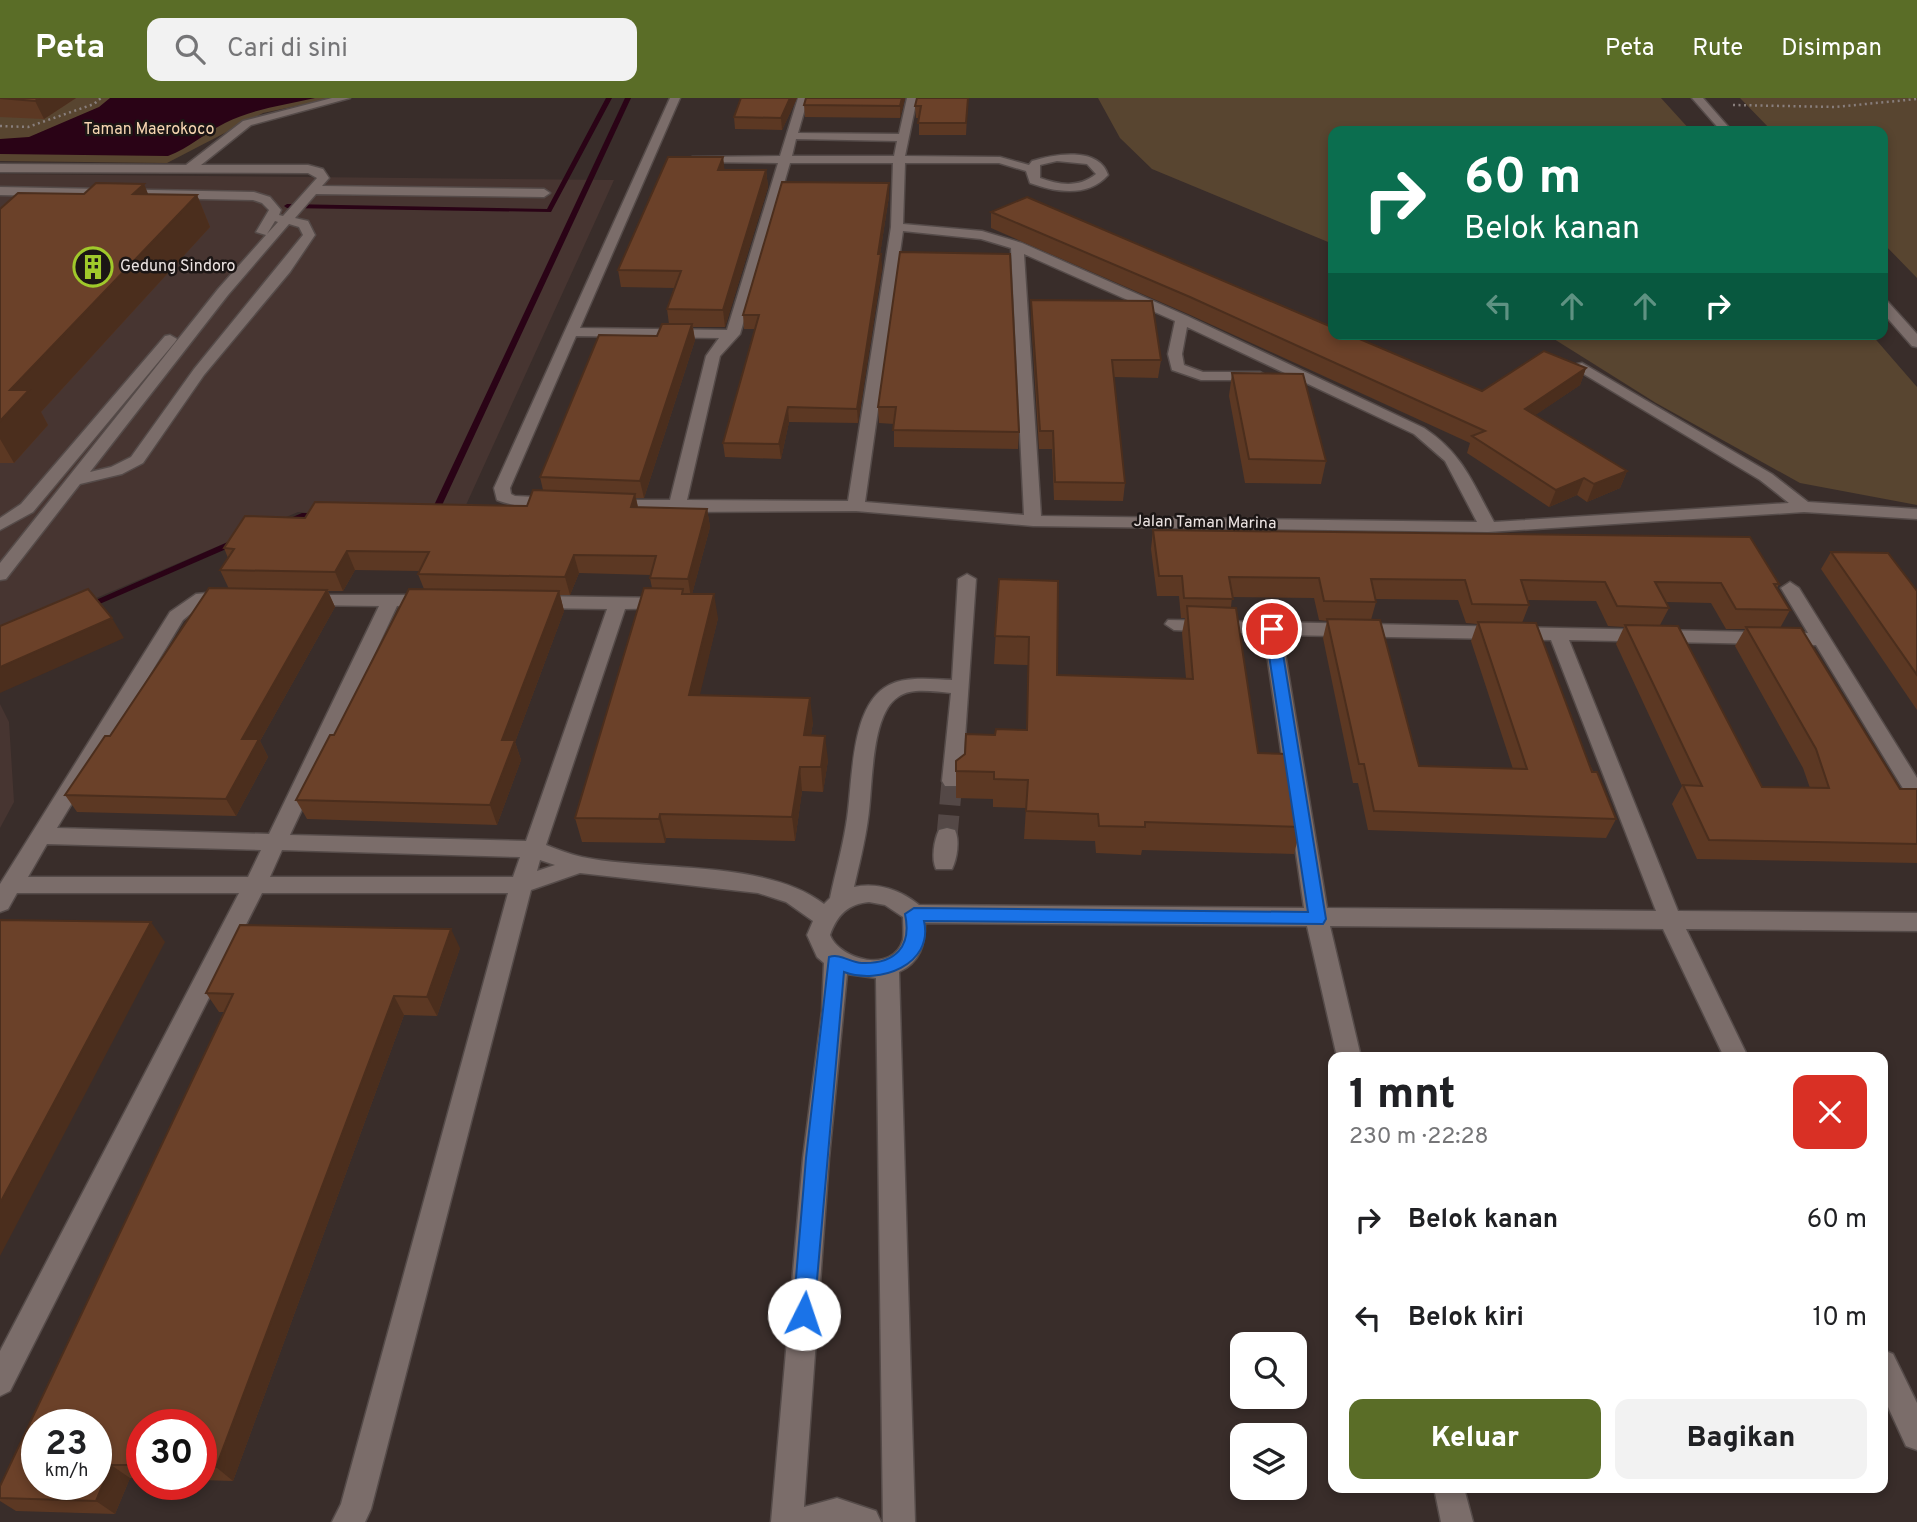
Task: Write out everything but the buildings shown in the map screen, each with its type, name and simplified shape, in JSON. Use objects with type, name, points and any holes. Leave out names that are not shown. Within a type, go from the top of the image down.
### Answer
[{"type":"street","points":[[191,167],[247,123],[345,98]]},
{"type":"street","points":[[568,503],[513,501],[503,497],[502,488],[572,332],[657,158],[675,98]]},
{"type":"street","points":[[677,507],[713,356],[721,343],[733,334],[803,98]]},
{"type":"street","points":[[856,506],[897,227],[899,159],[912,98]]},
{"type":"street","points":[[1700,102],[1722,126]]},
{"type":"street","points":[[792,136],[905,138]]},
{"type":"street","points":[[678,158],[1000,160],[1032,169]]},
{"type":"street","points":[[1075,158],[1100,167],[1102,175],[1090,184],[1065,188],[1034,180],[1032,169],[1042,160],[1075,158]]},
{"type":"street","points":[[0,168],[308,169],[319,172],[323,178],[283,216],[27,508],[0,525]]},
{"type":"street","points":[[313,190],[544,193]]},
{"type":"street","points":[[0,191],[246,194],[260,197],[283,216],[304,224],[309,235],[285,269],[200,372],[137,460],[116,471],[76,480]]},
{"type":"street","points":[[10,208],[30,191]]},
{"type":"street","points":[[1,576],[283,216]]},
{"type":"street","points":[[897,227],[982,235],[1017,246],[1182,319],[1419,431],[1443,447],[1488,527]]},
{"type":"street","points":[[1017,246],[1033,521]]},
{"type":"street","points":[[1888,311],[1917,343]]},
{"type":"street","points":[[1182,319],[1175,354],[1177,367],[1188,373],[1225,377],[1301,376]]},
{"type":"street","points":[[572,332],[733,334]]},
{"type":"street","points":[[1581,367],[1766,477],[1804,507]]},
{"type":"street","name":"Jalan Taman Marina","points":[[595,504],[677,507],[856,506],[1033,521],[1488,527],[1804,507],[1917,514]]},
{"type":"street","points":[[952,781],[967,579]]},
{"type":"street","points":[[1790,588],[1917,795]]},
{"type":"street","points":[[6,894],[181,610],[196,600],[210,597],[252,597]]},
{"type":"street","points":[[279,598],[445,601]]},
{"type":"street","points":[[0,1381],[256,883],[391,600]]},
{"type":"street","points":[[511,602],[687,604]]},
{"type":"street","points":[[348,1522],[355,1509],[521,885],[618,603]]},
{"type":"street","points":[[1174,624],[1272,629],[1819,639]]},
{"type":"street","points":[[1272,629],[1317,919],[1348,1052]]},
{"type":"street","points":[[1558,635],[1671,921],[1734,1052]]},
{"type":"street","points":[[41,836],[533,849],[580,864],[758,885],[832,910],[863,893],[883,894],[902,901],[914,914],[918,934],[908,954],[887,968],[860,971],[836,962],[824,949],[820,934],[832,910],[860,804],[866,749],[879,703],[889,693],[904,687],[961,687]]},
{"type":"street","points":[[944,863],[947,836]]},
{"type":"street","points":[[6,894],[256,883],[521,885],[580,864]]},
{"type":"street","points":[[914,914],[1917,922]]},
{"type":"street","points":[[787,1522],[816,1158],[834,1011],[836,962]]},
{"type":"street","points":[[887,968],[898,1522]]},
{"type":"street","points":[[1888,1374],[1917,1435]]},
{"type":"street","points":[[1450,1493],[1457,1522]]},
{"type":"street","points":[[806,1522],[837,1514],[865,1522]]},
{"type":"path","points":[[0,126],[28,127],[94,104],[101,98]]},
{"type":"path","points":[[1700,102],[1835,107],[1917,99]]},
{"type":"shaded area","name":"Taman Maerokoco","points":[[110,98],[315,98],[235,118],[168,156],[0,154],[0,139],[29,137],[99,107]]},
{"type":"shaded area","points":[[0,174],[614,180],[461,516],[400,522],[298,512],[0,639]]},
{"type":"shaded area","points":[[0,704],[9,722],[14,802],[0,828]]},
{"type":"green space","name":"Taman Maerokoco","points":[[0,98],[335,98],[263,113],[167,163],[0,161]]},
{"type":"green space","points":[[1098,98],[1661,98],[1686,126],[1328,126],[1328,242],[1152,169],[1120,138]]},
{"type":"green space","points":[[1740,98],[1917,98],[1917,278],[1888,248],[1888,126],[1767,126]]},
{"type":"green space","points":[[1556,340],[1876,340],[1917,387],[1917,505],[1800,483],[1656,403]]},
{"type":"waterway","points":[[287,206],[549,211],[609,98]]},
{"type":"waterway","points":[[433,516],[628,98]]},
{"type":"waterway","points":[[285,522],[302,516],[320,516]]},
{"type":"waterway","points":[[85,607],[237,541]]},
{"type":"tunnel","points":[[947,836],[952,781]]},
{"type":"place","name":"Gedung Sindoro","points":[[93,267]]},
{"type":"route","points":[[804,1314],[816,1158],[834,1011],[836,962],[860,971],[887,968],[908,954],[918,934],[914,914],[1317,919],[1272,629]]}]
